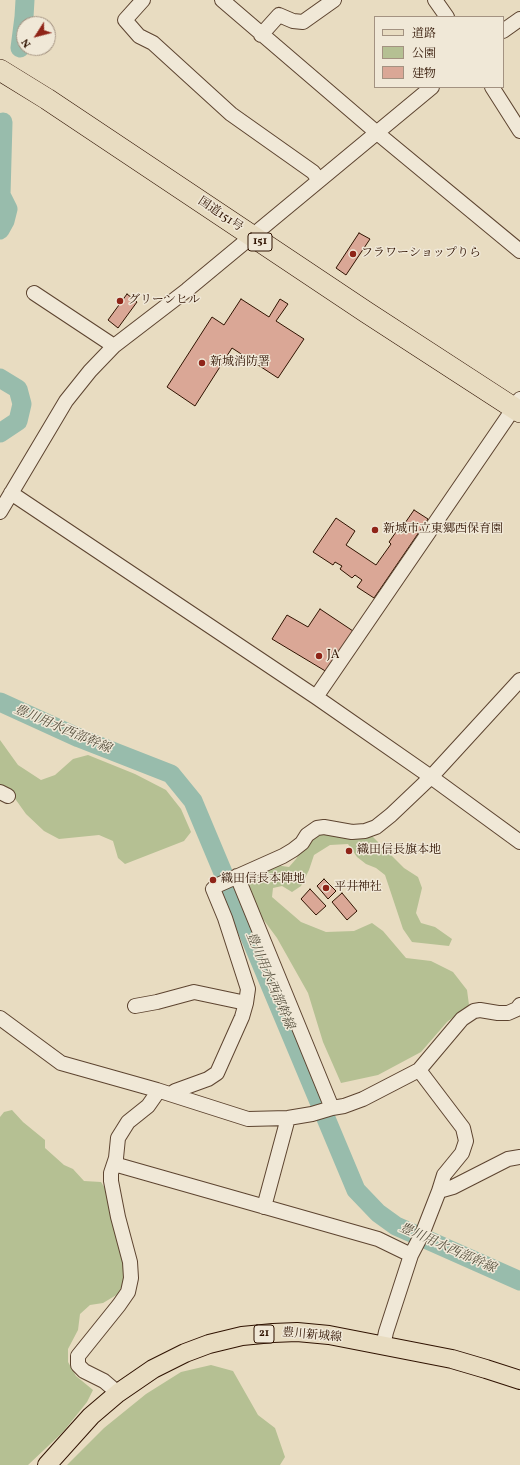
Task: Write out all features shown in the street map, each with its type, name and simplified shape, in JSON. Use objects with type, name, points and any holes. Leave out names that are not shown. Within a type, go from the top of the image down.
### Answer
[{"type":"highway","name":"国道151号","points":[[0,70],[47,99],[251,236],[518,407]]},
{"type":"main road","name":"豊川新城線","points":[[47,1465],[91,1416],[118,1393],[153,1369],[185,1353],[209,1344],[242,1336],[296,1332],[329,1335],[452,1359],[520,1380]]},
{"type":"street","points":[[143,0],[125,20],[139,36],[153,43],[231,114],[313,172],[320,180]]},
{"type":"street","points":[[222,0],[376,132],[520,251]]},
{"type":"street","points":[[261,34],[279,15],[303,22],[334,0]]},
{"type":"street","points":[[435,0],[446,16]]},
{"type":"street","points":[[504,30],[520,19]]},
{"type":"street","points":[[0,512],[66,401],[90,371],[114,346],[187,290],[431,88]]},
{"type":"street","points":[[493,88],[520,131]]},
{"type":"street","points":[[34,293],[114,346]]},
{"type":"street","points":[[316,697],[518,407]]},
{"type":"street","points":[[11,493],[316,697],[431,777],[520,842]]},
{"type":"street","points":[[172,1094],[175,1091],[208,1079],[217,1074],[242,1017],[246,1003],[248,989],[225,918],[213,889],[218,885],[283,856],[293,850],[307,835],[317,828],[324,827],[352,832],[366,832],[376,827],[391,816],[431,777],[520,680]]},
{"type":"street","points":[[235,877],[330,1109]]},
{"type":"street","points":[[135,1006],[194,992],[246,1003]]},
{"type":"street","points":[[0,1018],[61,1062],[172,1094],[248,1119],[288,1118],[344,1106],[363,1099],[419,1070],[462,1019],[474,1011],[480,1010],[508,1013],[517,1009],[520,1005]]},
{"type":"street","points":[[383,1346],[386,1332],[414,1251],[439,1191],[444,1174],[462,1153],[466,1141],[463,1128],[419,1070]]},
{"type":"street","points":[[118,1393],[104,1381],[84,1371],[78,1365],[78,1356],[128,1292],[131,1278],[130,1262],[118,1217],[111,1181],[118,1138],[128,1122],[148,1106],[157,1090]]},
{"type":"street","points":[[264,1207],[288,1118]]},
{"type":"street","points":[[439,1191],[453,1187],[508,1159],[520,1157]]},
{"type":"street","points":[[114,1164],[378,1239],[414,1251]]},
{"type":"green space","points":[[0,740],[18,765],[41,780],[55,775],[73,759],[88,755],[135,774],[166,790],[181,809],[191,832],[184,841],[125,864],[118,858],[113,841],[99,835],[59,839],[44,831],[26,814],[11,793],[0,789]]},
{"type":"green space","points":[[320,833],[371,835],[404,868],[418,877],[422,888],[416,913],[421,923],[435,927],[452,939],[449,946],[412,942],[403,929],[385,875],[357,857],[348,844],[330,845],[314,855],[301,886],[292,892],[282,886],[273,888],[272,897],[301,922],[326,932],[354,931],[372,923],[383,931],[406,958],[431,961],[453,972],[467,990],[469,1005],[447,1022],[421,1052],[378,1075],[341,1083],[323,1042],[308,993],[277,938],[260,915],[249,885],[251,876],[275,865],[289,867],[307,842]]},
{"type":"green space","points":[[12,1110],[23,1122],[45,1140],[45,1148],[64,1165],[73,1169],[84,1181],[101,1182],[108,1193],[126,1262],[124,1282],[118,1294],[103,1303],[90,1305],[80,1314],[78,1330],[68,1349],[68,1362],[76,1376],[93,1390],[87,1402],[63,1432],[28,1465],[0,1465],[0,1117],[4,1112]]},
{"type":"green space","points":[[211,1365],[233,1371],[258,1415],[275,1428],[285,1457],[280,1465],[67,1465],[104,1428],[146,1394],[181,1372]]},
{"type":"building","name":"フラワーショップりら","points":[[359,233],[370,239],[346,275],[336,268]]},
{"type":"building","points":[[127,294],[137,302],[118,328],[108,320]]},
{"type":"building","name":"新城消防署","points":[[241,299],[269,317],[280,299],[288,304],[276,321],[304,339],[278,378],[232,348],[195,406],[167,387],[212,317],[224,325]]},
{"type":"building","points":[[414,510],[428,519],[374,598],[357,587],[362,580],[355,575],[352,578],[340,569],[342,566],[335,562],[333,565],[313,552],[336,518],[355,531],[346,545],[376,565],[391,544],[389,542],[403,522],[405,523]]},
{"type":"building","name":"JA","points":[[320,609],[353,631],[327,672],[272,639],[287,615],[308,627]]},
{"type":"building","points":[[324,879],[336,891],[328,899],[317,886]]},
{"type":"building","points":[[310,889],[326,906],[316,915],[301,899]]},
{"type":"building","points":[[342,893],[357,911],[347,920],[332,902]]},
{"type":"waterway","points":[[24,16],[25,0]]},
{"type":"waterway","points":[[0,230],[5,221],[8,209],[1,195],[3,122]]},
{"type":"waterway","points":[[0,378],[18,389],[22,404],[18,421],[0,433]]},
{"type":"waterway","name":"豊川用水西部幹線","points":[[0,702],[79,738],[171,774],[193,801],[356,1190],[378,1213],[396,1226],[520,1281]]},
{"type":"place","name":"フラワーショップりら","points":[[353,254]]},
{"type":"place","name":"グリーンヒル","points":[[120,301]]},
{"type":"place","name":"新城消防署","points":[[202,363]]},
{"type":"place","name":"新城市立東郷西保育園","points":[[375,530]]},
{"type":"place","name":"JA","points":[[319,656]]},
{"type":"place","name":"織田信長旗本地","points":[[349,851]]},
{"type":"place","name":"織田信長本陣地","points":[[213,880]]},
{"type":"place","name":"平井神社","points":[[326,888]]}]
